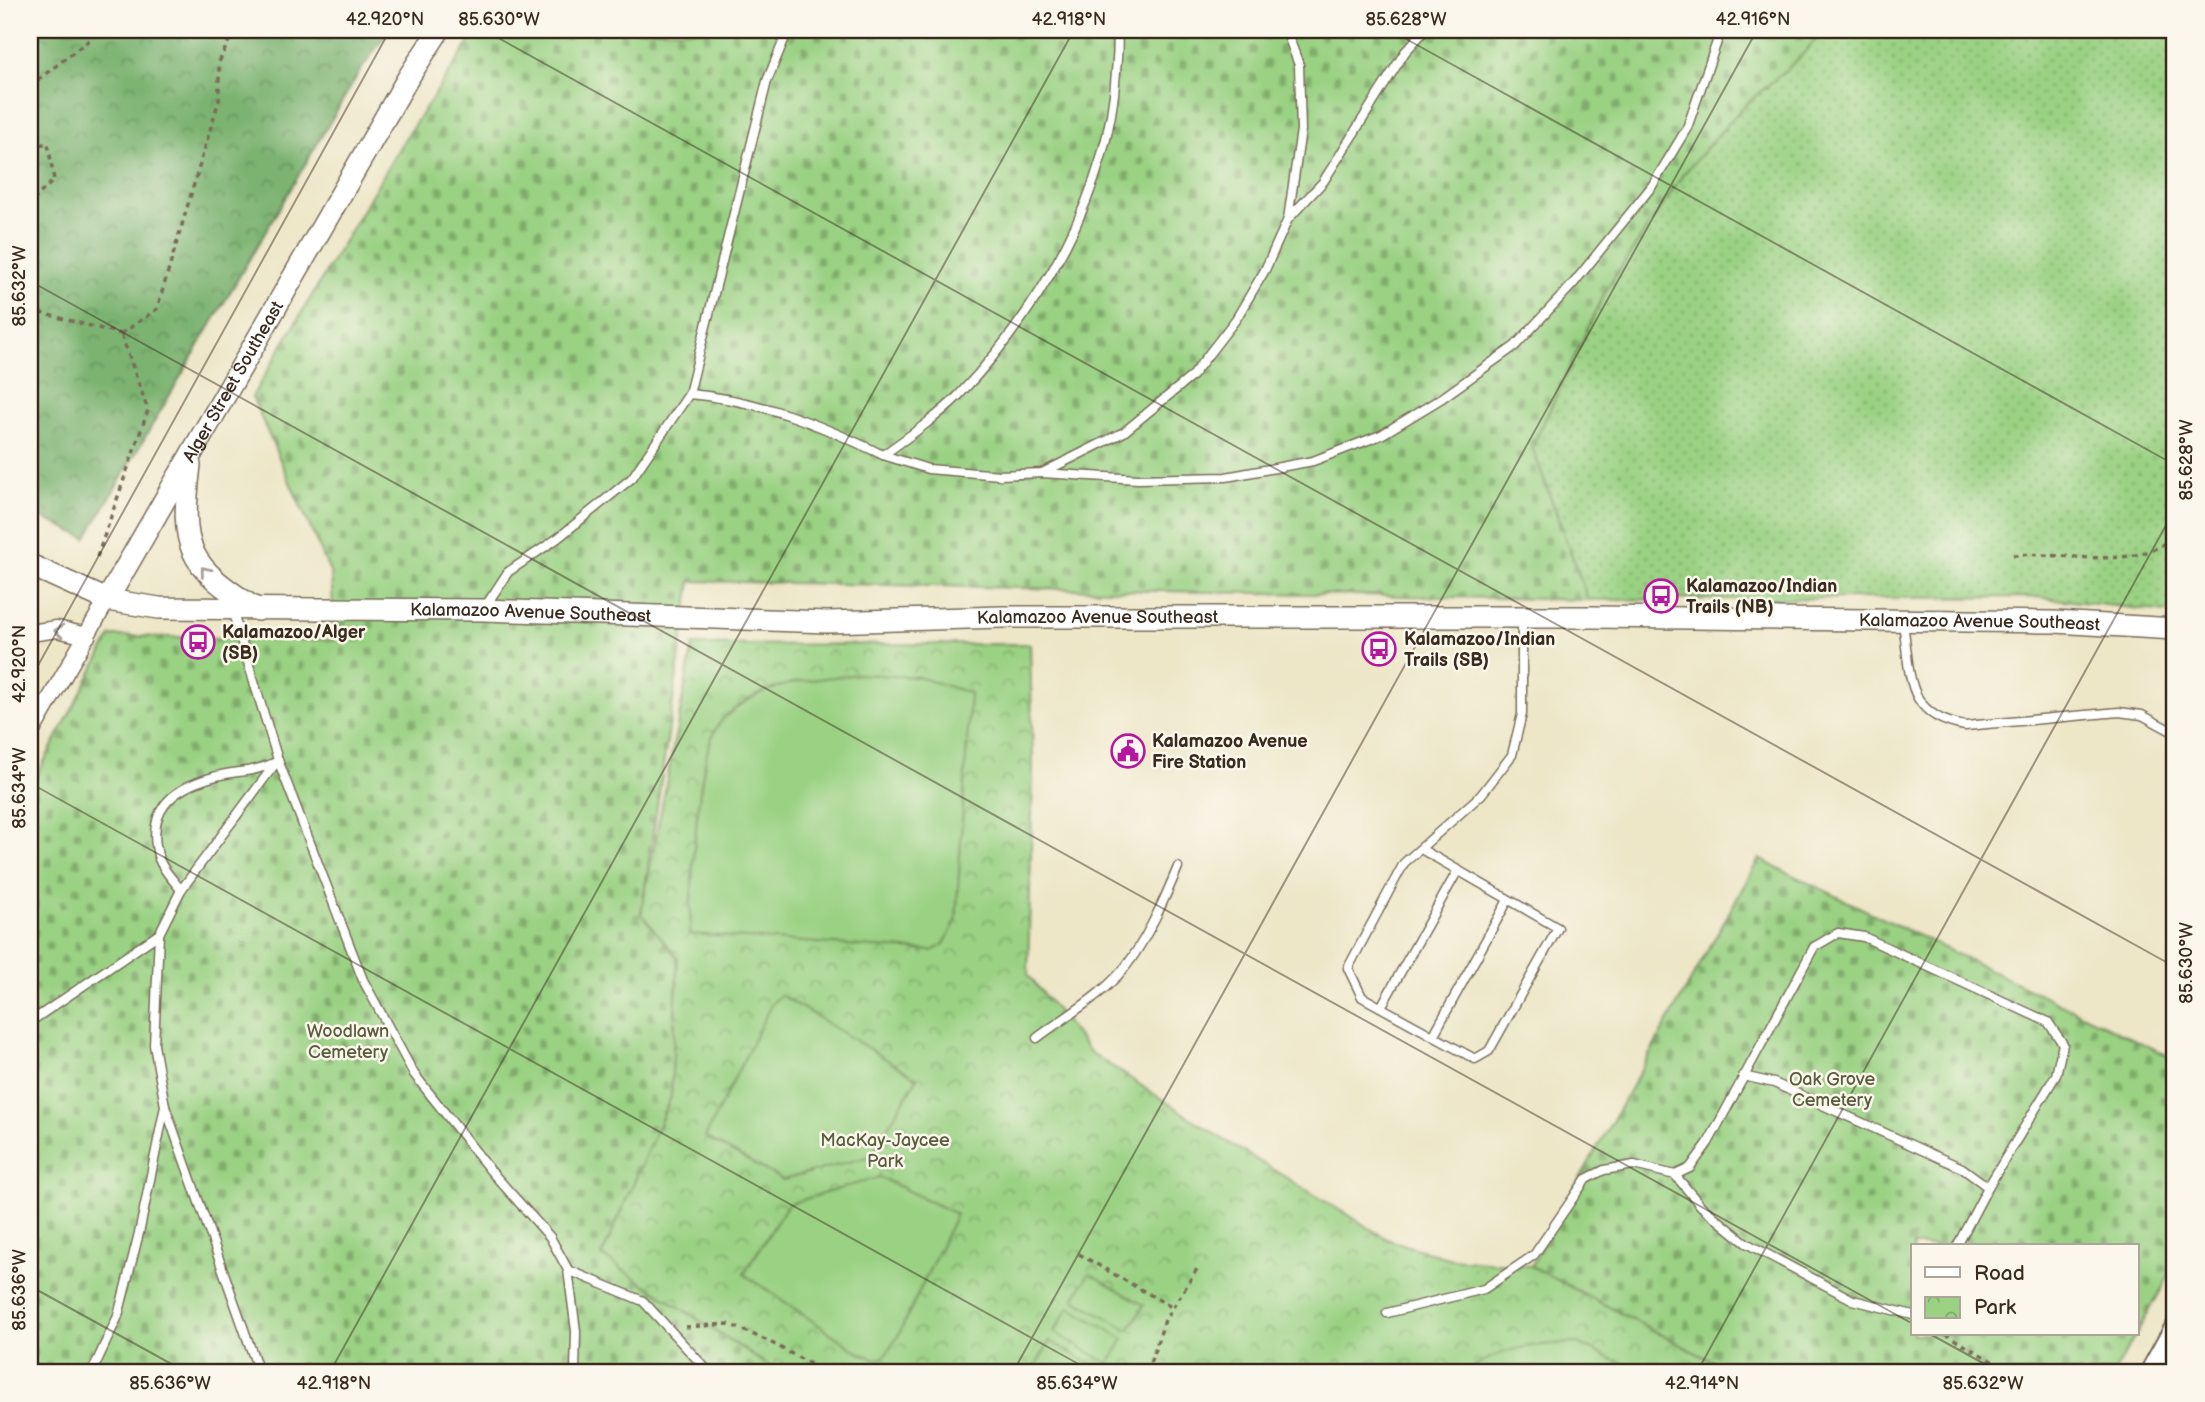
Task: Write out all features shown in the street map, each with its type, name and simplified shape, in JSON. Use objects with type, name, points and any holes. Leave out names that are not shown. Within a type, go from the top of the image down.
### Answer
[{"type":"main road","name":"Alger Street Southeast","points":[[107,600],[408,78],[439,30]]},
{"type":"main road","points":[[191,454],[184,513],[191,548],[207,575],[260,611]]},
{"type":"main road","name":"Kalamazoo Avenue Southeast","points":[[30,565],[107,600],[159,608],[260,611],[483,610],[827,622],[1003,617],[1522,617],[2055,622],[2175,629]]},
{"type":"street","name":"Alger Street Southeast","points":[[30,734],[107,600]]},
{"type":"street","points":[[30,633],[57,629],[87,636]]},
{"type":"lane","points":[[483,610],[508,572],[558,538],[632,478],[690,394],[767,81],[788,30]]},
{"type":"lane","points":[[883,455],[956,398],[987,364],[1038,295],[1074,228],[1105,148],[1115,93],[1117,30]]},
{"type":"lane","points":[[1042,473],[1124,432],[1191,377],[1236,319],[1265,270],[1288,219],[1301,130],[1299,65],[1286,30]]},
{"type":"lane","points":[[1288,219],[1323,182],[1405,52],[1425,30]]},
{"type":"lane","points":[[690,394],[767,406],[822,425],[883,455],[928,469],[1000,475],[1042,473],[1138,479],[1226,477],[1313,461],[1381,435],[1442,397],[1515,346],[1573,285],[1653,186],[1687,128],[1721,30]]},
{"type":"lane","points":[[232,610],[278,760],[363,980],[414,1074],[490,1170],[550,1237],[568,1270],[576,1331],[575,1372]]},
{"type":"lane","points":[[1421,849],[1558,928],[1489,1051],[1475,1059],[1362,997],[1348,968],[1404,863],[1481,795],[1512,755],[1522,713],[1522,617]]},
{"type":"lane","points":[[1902,620],[1912,688],[1924,710],[1945,723],[1965,726],[2119,712],[2142,715],[2175,733]]},
{"type":"lane","points":[[259,1372],[165,1106],[154,1045],[159,934],[181,890],[278,760]]},
{"type":"lane","points":[[181,890],[160,861],[154,824],[162,806],[177,792],[214,776],[256,771],[278,760]]},
{"type":"lane","points":[[1037,1038],[1101,991],[1131,960],[1159,911],[1178,867]]},
{"type":"lane","points":[[1381,1007],[1458,870]]},
{"type":"lane","points":[[1433,1036],[1508,900]]},
{"type":"lane","points":[[1675,1175],[1690,1168],[1708,1143],[1814,947],[1838,933],[1864,937],[2048,1022],[2063,1044],[2056,1075],[1988,1187],[1958,1244]]},
{"type":"lane","points":[[30,1022],[159,934]]},
{"type":"lane","points":[[1743,1076],[1774,1083],[1962,1168],[1988,1187]]},
{"type":"lane","points":[[92,1372],[118,1316],[141,1229],[165,1106]]},
{"type":"lane","points":[[1387,1313],[1484,1289],[1534,1255],[1586,1179],[1604,1170],[1634,1165],[1675,1175],[1701,1206],[1746,1243],[1853,1300],[1911,1314]]},
{"type":"lane","points":[[568,1270],[643,1301],[707,1370]]},
{"type":"path","points":[[30,86],[102,30]]},
{"type":"path","points":[[121,334],[157,309],[219,100],[219,62],[234,30]]},
{"type":"path","points":[[30,147],[48,142],[54,180],[30,204]]},
{"type":"path","points":[[30,310],[121,334]]},
{"type":"path","points":[[97,557],[148,410],[121,334]]},
{"type":"path","points":[[2013,555],[2041,553],[2096,557],[2134,556],[2160,547],[2175,533]]},
{"type":"path","points":[[1079,1254],[1173,1308]]},
{"type":"path","points":[[1147,1372],[1163,1327],[1197,1269]]},
{"type":"path","points":[[670,1328],[729,1324],[770,1342],[825,1372]]},
{"type":"path","points":[[1948,1336],[2011,1372]]},
{"type":"green space","points":[[35,30],[389,30],[358,74],[86,538],[30,512],[30,33]]},
{"type":"green space","name":"Woodlawn Cemetery","points":[[478,30],[1824,30],[1799,58],[1743,107],[1684,173],[1606,290],[1532,447],[1588,600],[691,581],[641,913],[678,958],[671,1097],[602,1256],[778,1372],[30,1372],[30,788],[111,636],[335,640],[331,574],[252,397],[402,143]]},
{"type":"green space","points":[[1824,30],[2175,30],[2175,613],[2037,597],[1588,600],[1532,447],[1606,290],[1684,173],[1743,107],[1799,58]]},
{"type":"green space","name":"MacKay-Jaycee Park","points":[[1030,644],[1033,767],[1028,975],[1090,1052],[1229,1143],[1389,1240],[1451,1259],[1531,1266],[1732,1372],[778,1372],[602,1256],[671,1097],[678,958],[641,914],[693,645]]},
{"type":"green space","points":[[857,674],[918,677],[970,693],[956,921],[944,944],[932,951],[690,934],[700,792],[711,739],[719,724],[738,706],[770,690],[797,682]]},
{"type":"green space","name":"Oak Grove Cemetery","points":[[1759,859],[2175,1059],[2175,1265],[2138,1331],[2138,1244],[1911,1244],[1911,1336],[2135,1336],[2114,1372],[1732,1372],[1531,1266]]},
{"type":"green space","points":[[781,995],[917,1078],[871,1156],[783,1180],[705,1137],[772,1003]]},
{"type":"green space","points":[[879,1177],[956,1214],[897,1338],[884,1357],[875,1359],[858,1352],[744,1274],[788,1204]]},
{"type":"green space","points":[[1089,1273],[1144,1305],[1129,1330],[1074,1299]]},
{"type":"green space","points":[[1069,1307],[1124,1339],[1109,1364],[1054,1332]]},
{"type":"green space","points":[[1050,1341],[1104,1372],[1045,1372],[1035,1367]]},
{"type":"green space","points":[[1578,1343],[1639,1372],[1466,1372],[1493,1357],[1519,1348]]},
{"type":"place","name":"Kalamazoo/Indian Trails (NB)","points":[[1661,596]]},
{"type":"place","name":"Kalamazoo/Alger (SB)","points":[[198,642]]},
{"type":"place","name":"Kalamazoo/Indian Trails (SB)","points":[[1379,649]]},
{"type":"place","name":"Kalamazoo Avenue Fire Station","points":[[1128,751]]}]
